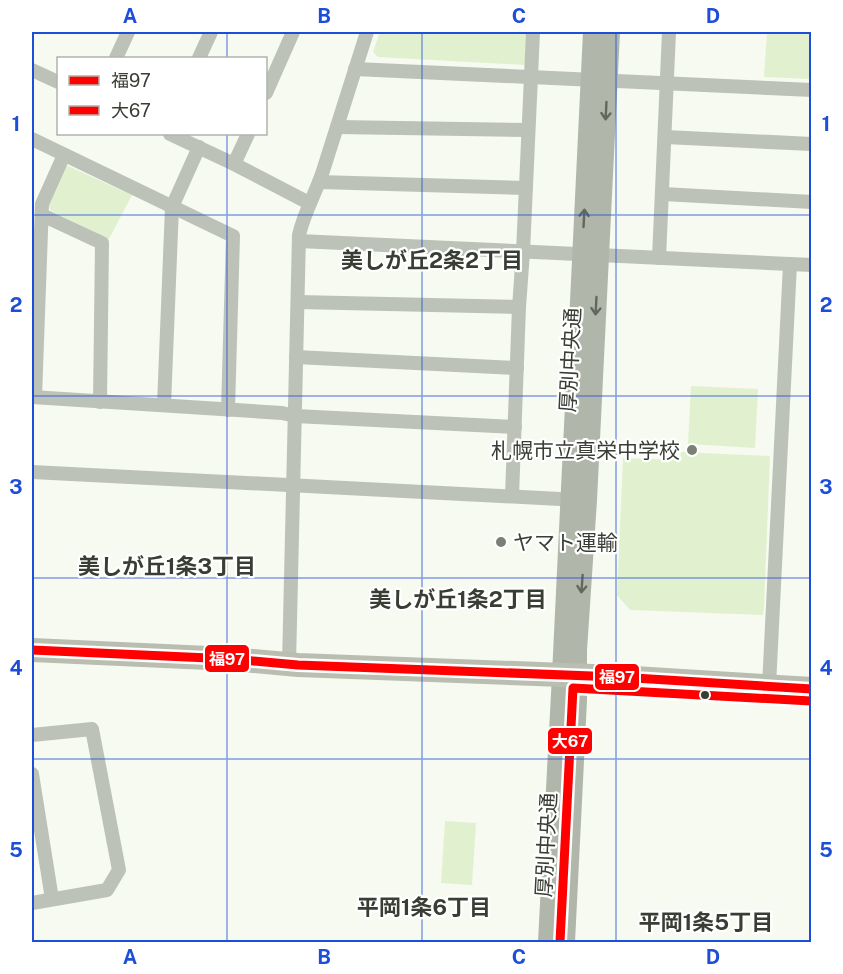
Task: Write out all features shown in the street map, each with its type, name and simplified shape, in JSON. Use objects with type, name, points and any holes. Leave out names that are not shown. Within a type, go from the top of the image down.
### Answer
[{"type":"highway","points":[[32,650],[231,659],[289,664],[570,675],[812,689]]},
{"type":"street","points":[[116,57],[128,32]]},
{"type":"street","points":[[199,57],[211,32]]},
{"type":"street","points":[[267,91],[293,32]]},
{"type":"street","points":[[289,664],[299,241],[302,221],[319,182],[367,32]]},
{"type":"street","points":[[512,496],[533,32]]},
{"type":"street","name":"厚別中央通","points":[[593,32],[599,80]]},
{"type":"street","name":"厚別中央通","points":[[548,942],[570,675],[577,650],[579,500],[599,80],[610,32]]},
{"type":"street","points":[[659,258],[669,32]]},
{"type":"street","points":[[355,69],[812,90]]},
{"type":"street","points":[[32,70],[57,82]]},
{"type":"street","points":[[337,127],[528,130]]},
{"type":"street","points":[[172,135],[309,203]]},
{"type":"street","points":[[234,164],[248,135]]},
{"type":"street","points":[[665,137],[812,144]]},
{"type":"street","points":[[32,139],[233,236],[228,410]]},
{"type":"street","points":[[164,405],[171,207],[199,147]]},
{"type":"street","points":[[64,155],[42,204],[33,397],[282,413],[295,416],[515,427]]},
{"type":"street","points":[[319,182],[526,188]]},
{"type":"street","points":[[663,194],[812,201]]},
{"type":"street","points":[[42,215],[102,243],[100,402]]},
{"type":"street","points":[[299,241],[812,265]]},
{"type":"street","points":[[769,686],[790,264]]},
{"type":"street","points":[[298,302],[519,307]]},
{"type":"street","points":[[296,357],[517,368]]},
{"type":"street","points":[[32,472],[579,500]]},
{"type":"street","name":"厚別中央通","points":[[565,942],[578,700],[570,675]]},
{"type":"street","points":[[32,735],[92,729],[119,870],[107,890],[32,903]]},
{"type":"street","points":[[32,774],[52,898]]},
{"type":"green space","points":[[380,32],[529,32],[525,65],[378,57],[373,52]]},
{"type":"green space","points":[[767,32],[811,32],[811,79],[764,77]]},
{"type":"green space","points":[[68,166],[132,195],[109,239],[51,211],[48,205],[63,168]]},
{"type":"green space","points":[[691,386],[758,389],[755,448],[688,444]]},
{"type":"green space","points":[[681,452],[770,456],[763,615],[630,610],[617,595],[623,458],[680,460]]},
{"type":"green space","points":[[445,821],[476,823],[472,885],[441,883]]},
{"type":"transit line","name":"福97","points":[[32,650],[231,659],[298,665],[618,677],[812,689]]},
{"type":"transit line","name":"大67","points":[[560,942],[573,688],[811,701]]},
{"type":"place","name":"札幌市立真栄中学校","points":[[692,450]]},
{"type":"place","name":"ヤマト運輸","points":[[501,542]]},
{"type":"district","name":"美しが丘2条2丁目","points":[[432,260]]},
{"type":"district","name":"美しが丘1条3丁目","points":[[167,566]]},
{"type":"district","name":"美しが丘1条2丁目","points":[[458,599]]},
{"type":"district","name":"平岡1条6丁目","points":[[424,907]]},
{"type":"district","name":"平岡1条5丁目","points":[[706,922]]}]
